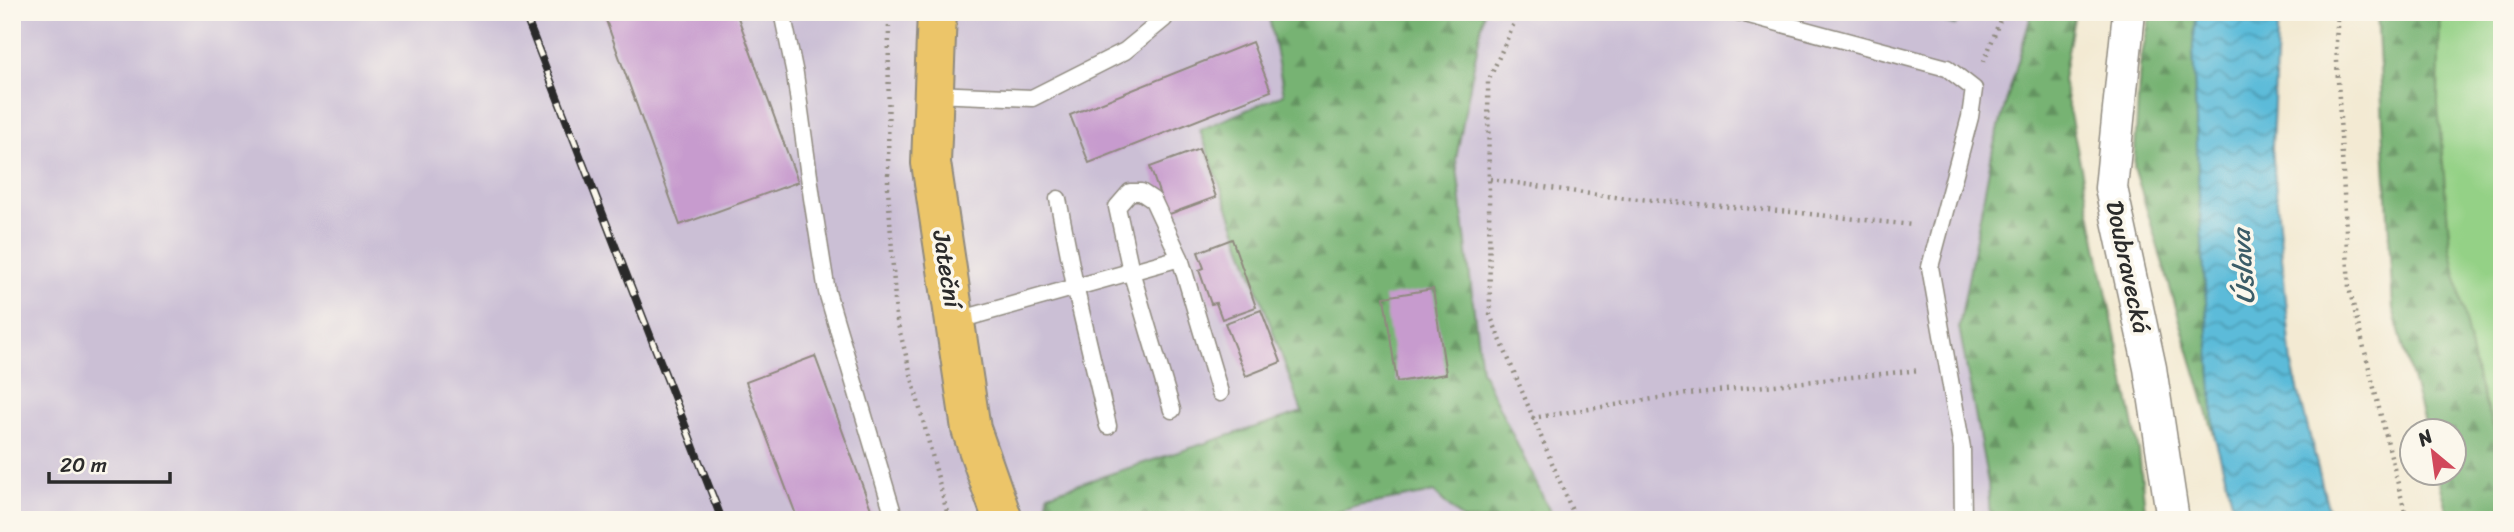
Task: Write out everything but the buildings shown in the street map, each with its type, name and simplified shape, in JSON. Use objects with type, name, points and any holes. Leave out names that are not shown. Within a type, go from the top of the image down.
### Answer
[{"type":"main road","name":"Jateční","points":[[937,12],[931,163],[971,429],[1003,520]]},
{"type":"street","name":"Doubravecká","points":[[2129,12],[2112,188],[2150,368],[2173,520]]},
{"type":"lane","points":[[782,12],[795,74],[811,198],[827,292],[895,520]]},
{"type":"lane","points":[[933,94],[1032,98],[1125,51],[1164,19],[1166,12]]},
{"type":"lane","points":[[1738,12],[1947,68],[1974,89],[1970,117],[1930,267],[1962,448],[1963,520]]},
{"type":"lane","points":[[1171,410],[1131,271],[1117,207],[1130,192],[1141,192],[1153,200],[1180,258],[1220,393]]},
{"type":"lane","points":[[1058,199],[1075,286],[1108,426]]},
{"type":"lane","points":[[955,321],[1180,258]]},
{"type":"path","points":[[1518,12],[1488,82],[1490,315],[1576,520]]},
{"type":"path","points":[[1974,89],[2003,12]]},
{"type":"path","points":[[2338,12],[2336,42],[2349,288],[2407,520]]},
{"type":"path","points":[[1490,178],[1604,196],[1791,212],[1940,229]]},
{"type":"path","points":[[1532,418],[1678,395],[1948,367]]},
{"type":"shaded area","points":[[12,12],[2075,12],[2063,80],[2139,451],[2146,520],[12,520]]},
{"type":"green space","points":[[1268,12],[1484,12],[1456,159],[1481,370],[1554,520],[1463,520],[1434,492],[1358,506],[1312,520],[1055,520],[1047,503],[1048,494],[1302,412],[1200,130],[1284,94]]},
{"type":"green space","points":[[1912,12],[1961,12],[1955,25]]},
{"type":"green space","points":[[2032,12],[2075,12],[2063,80],[2139,451],[2146,520],[1990,520],[1988,483],[1959,327],[1993,148]]},
{"type":"green space","points":[[2151,12],[2197,12],[2193,45],[2199,195],[2215,438],[2134,167],[2140,64]]},
{"type":"green space","points":[[2377,12],[2440,12],[2438,104],[2450,246],[2477,379],[2502,451],[2502,520],[2450,520],[2441,486],[2468,486],[2468,416],[2422,416],[2393,309]]},
{"type":"green space","points":[[2440,12],[2502,12],[2502,451],[2477,379],[2450,246],[2438,104]]},
{"type":"water","name":"Úslava","points":[[2197,12],[2278,12],[2272,148],[2292,365],[2331,520],[2237,520],[2215,438],[2199,195],[2193,45]]},
{"type":"railway","points":[[524,12],[722,520]]}]
